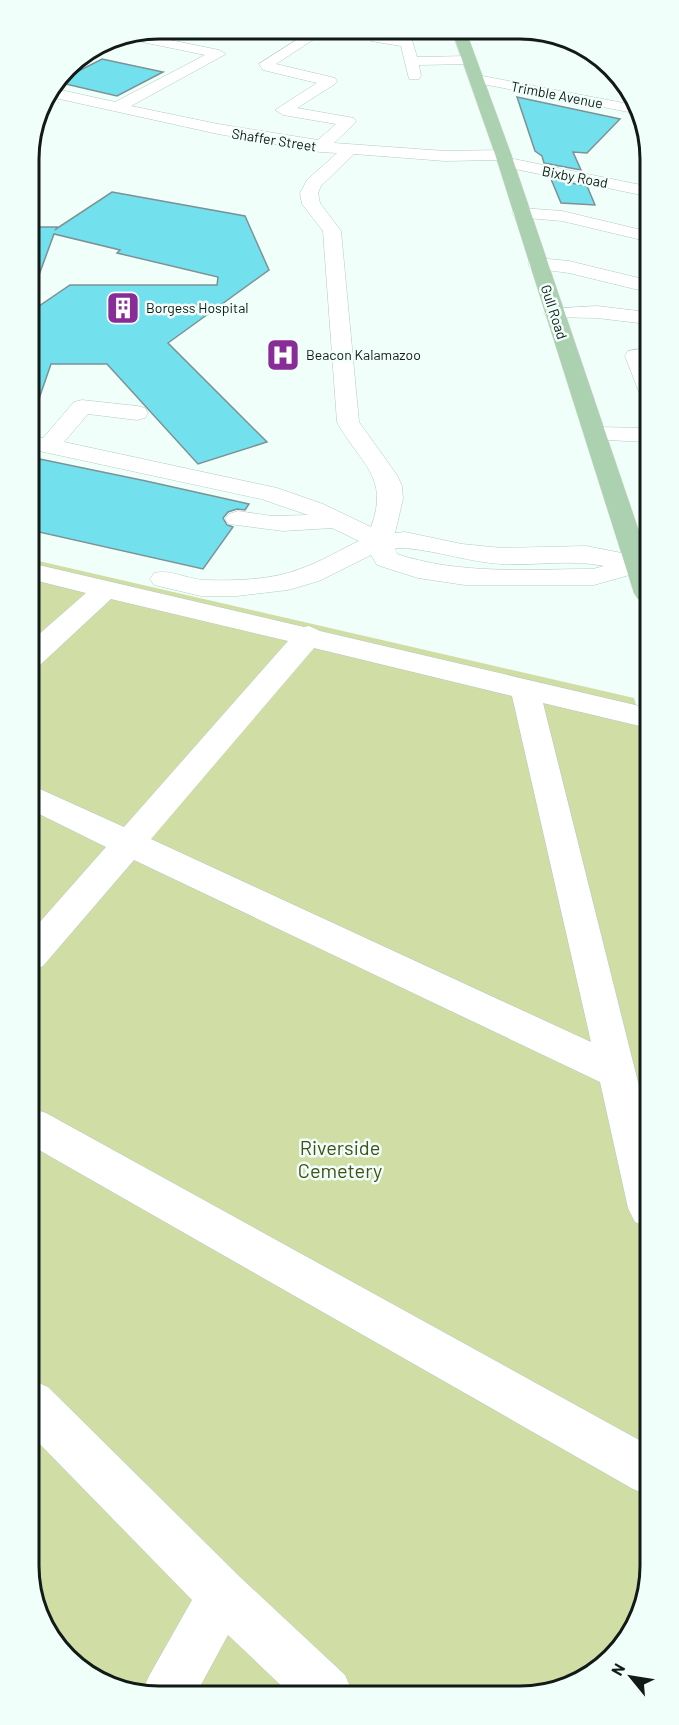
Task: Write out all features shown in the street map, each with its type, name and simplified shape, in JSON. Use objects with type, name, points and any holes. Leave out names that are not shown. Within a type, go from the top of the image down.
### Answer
[{"type":"main road","name":"Gull Road","points":[[464,43],[595,434],[640,556]]},
{"type":"street","points":[[266,64],[306,39]]},
{"type":"street","points":[[382,39],[407,43],[412,68],[464,43],[497,46],[508,39]]},
{"type":"street","points":[[117,107],[224,55],[147,40]]},
{"type":"street","points":[[524,55],[544,41]]},
{"type":"street","points":[[132,99],[198,113],[256,131],[283,110],[330,81],[268,67],[266,64],[248,60]]},
{"type":"street","name":"Trimble Avenue","points":[[477,79],[629,108]]},
{"type":"street","name":"Shaffer Street","points":[[58,94],[181,122],[325,142],[349,150],[388,146],[429,156],[504,159]]},
{"type":"street","points":[[283,110],[348,121],[325,142]]},
{"type":"street","points":[[181,122],[198,113]]},
{"type":"street","points":[[325,142],[388,146],[446,140]]},
{"type":"street","points":[[39,550],[168,571],[201,588],[237,588],[288,582],[379,541],[390,514],[392,493],[388,478],[358,442],[348,422],[332,231],[311,204],[309,194],[313,183],[349,150]]},
{"type":"street","name":"Bixby Road","points":[[504,159],[640,190]]},
{"type":"street","points":[[617,204],[614,200],[626,187]]},
{"type":"street","points":[[521,213],[562,216],[640,235]]},
{"type":"street","points":[[569,267],[605,226]]},
{"type":"street","points":[[538,264],[569,267],[640,284]]},
{"type":"street","points":[[554,313],[597,312],[640,317]]},
{"type":"street","points":[[640,355],[636,356],[640,367]]},
{"type":"street","points":[[136,413],[72,406],[39,444],[268,494],[314,509],[379,541],[386,559],[418,570],[465,577],[594,577],[640,565]]},
{"type":"street","points":[[595,434],[640,438]]},
{"type":"street","points":[[238,519],[262,524],[336,520]]},
{"type":"street","points":[[39,573],[309,635],[640,716]]},
{"type":"street","points":[[39,650],[107,588]]},
{"type":"street","points":[[39,947],[309,635]]},
{"type":"street","points":[[525,688],[640,1170]]},
{"type":"street","points":[[39,801],[617,1072]]},
{"type":"street","points":[[39,1130],[640,1466]]},
{"type":"street","points":[[39,1410],[222,1595],[320,1686]]},
{"type":"street","points":[[171,1686],[222,1595]]},
{"type":"green space","name":"Riverside Cemetery","points":[[39,561],[634,698],[640,718],[640,1574],[636,1597],[624,1626],[608,1647],[601,1647],[601,1654],[573,1674],[551,1682],[520,1686],[144,1685],[121,1680],[92,1666],[64,1639],[48,1612],[43,1597],[39,1566]]},
{"type":"building","points":[[102,59],[163,72],[117,96],[66,84],[76,72]]},
{"type":"building","points":[[517,97],[620,119],[587,153],[573,152],[581,170],[544,163],[542,156],[535,151]]},
{"type":"building","points":[[551,179],[587,186],[595,205],[561,203]]},
{"type":"building","name":"Borgess Hospital","points":[[112,192],[245,216],[269,270],[168,343],[267,442],[198,464],[107,364],[51,364],[39,399],[39,306],[70,285],[217,285],[218,277],[117,253],[120,250],[54,234],[39,275],[39,227],[57,227],[56,229]]},
{"type":"building","points":[[39,459],[249,504],[245,510],[237,509],[228,512],[223,518],[227,525],[233,527],[203,569],[39,532]]},
{"type":"place","name":"Borgess Hospital","points":[[123,308]]},
{"type":"place","name":"Beacon Kalamazoo","points":[[283,355]]}]
